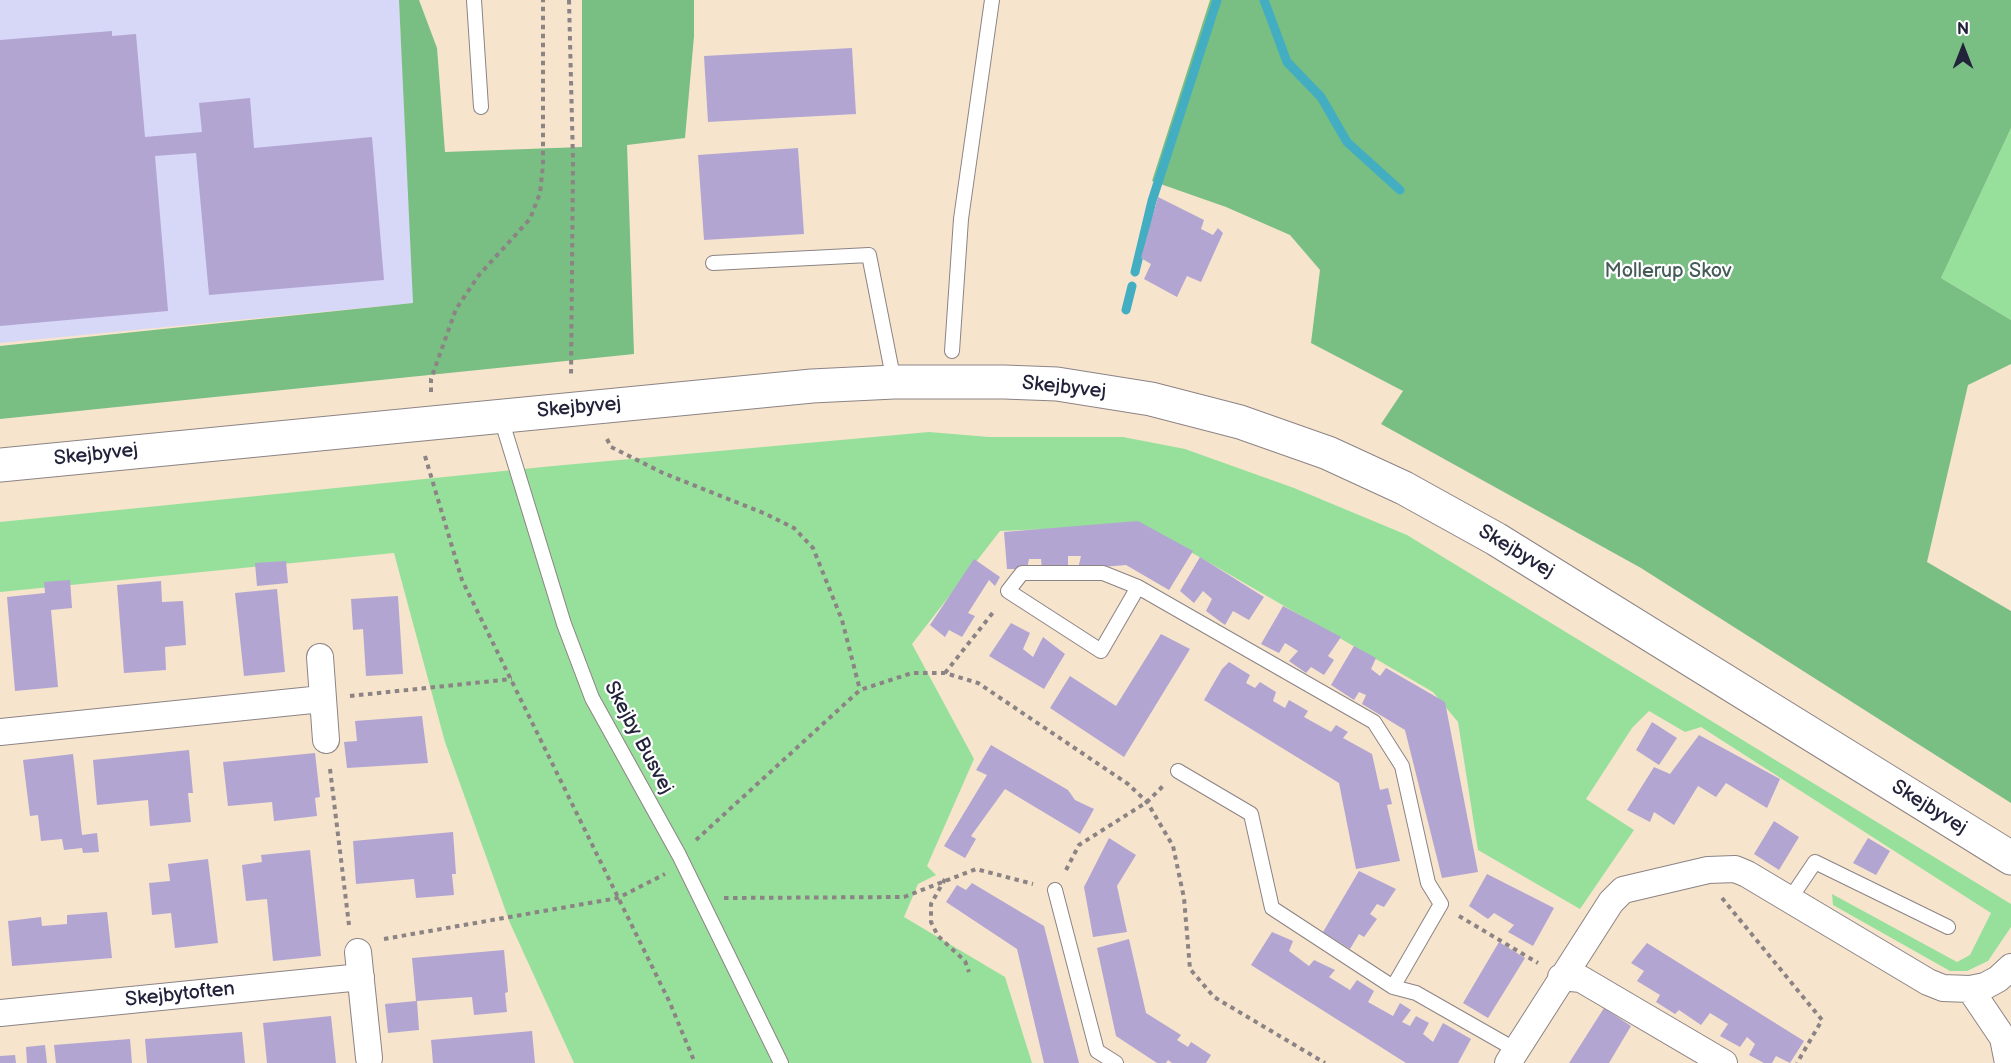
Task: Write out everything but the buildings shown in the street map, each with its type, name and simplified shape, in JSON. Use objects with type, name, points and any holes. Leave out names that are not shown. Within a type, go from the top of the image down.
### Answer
[{"type":"street","name":"Skejbyvej","points":[[0,465],[500,415],[571,393],[768,389],[894,382],[1057,384],[1151,399],[1240,422],[1328,453],[1404,488],[1496,538],[2011,858]]},
{"type":"street","points":[[320,657],[326,740]]},
{"type":"street","points":[[0,732],[322,699]]},
{"type":"street","points":[[1512,1057],[1561,977],[1611,902],[1623,890],[1708,870],[1735,869],[1790,899],[1928,982],[1943,988],[1970,989],[1998,979],[2011,967]]},
{"type":"street","points":[[359,964],[369,1058]]},
{"type":"street","name":"Skejbytoften","points":[[0,1014],[359,964]]},
{"type":"street","points":[[1561,977],[1581,979],[1724,1063]]},
{"type":"street","points":[[1970,989],[2003,1038],[2008,1063]]},
{"type":"lane","points":[[474,0],[481,107]]},
{"type":"lane","points":[[952,351],[962,219],[992,0]]},
{"type":"lane","points":[[713,263],[869,255],[894,382]]},
{"type":"lane","name":"Skejby Busvej","points":[[500,415],[564,624],[592,698],[682,860],[781,1063]]},
{"type":"lane","points":[[1138,587],[1101,651],[1008,591],[1022,573],[1103,573],[1138,587],[1374,722],[1402,766],[1428,883],[1441,904],[1393,987]]},
{"type":"lane","points":[[1178,771],[1251,814],[1272,908],[1393,987],[1416,993],[1512,1057]]},
{"type":"lane","points":[[1790,899],[1815,862],[1948,927]]},
{"type":"lane","points":[[1055,890],[1097,1051],[1116,1063]]},
{"type":"path","points":[[569,0],[573,161],[571,393]]},
{"type":"path","points":[[571,393],[583,376]]},
{"type":"path","points":[[560,378],[571,393]]},
{"type":"path","points":[[420,393],[443,390]]},
{"type":"path","points":[[618,434],[606,435],[611,447],[663,474],[766,514],[794,528],[813,548],[842,620],[860,690]]},
{"type":"path","points":[[424,452],[434,451]]},
{"type":"path","points":[[945,673],[1008,591]]},
{"type":"path","points":[[359,964],[372,942],[618,898],[682,860],[860,690],[912,673],[945,673],[978,683],[1128,784],[1147,802],[1173,846],[1184,898],[1190,969],[1214,997],[1324,1063]]},
{"type":"path","points":[[322,699],[512,679]]},
{"type":"path","points":[[326,740],[351,937],[359,964]]},
{"type":"path","points":[[1075,854],[1079,845],[1147,802],[1178,771]]},
{"type":"path","points":[[701,898],[884,899],[904,897],[976,869],[1055,890]]},
{"type":"path","points":[[1708,870],[1723,900],[1822,1020],[1797,1063]]},
{"type":"path","points":[[946,879],[931,904],[931,922],[939,936],[965,961],[969,972]]},
{"type":"path","points":[[1441,904],[1561,977]]},
{"type":"shaded area","points":[[0,0],[399,0],[414,303],[0,343]]},
{"type":"green space","points":[[399,0],[419,0],[437,48],[445,152],[582,147],[582,0],[694,0],[694,36],[685,138],[627,145],[634,354],[0,419],[0,346],[413,303]]},
{"type":"green space","name":"Mollerup Skov","points":[[1210,0],[2011,0],[2011,128],[1941,278],[2011,320],[2011,364],[1968,385],[1927,562],[2011,611],[2011,803],[1641,568],[1381,424],[1403,391],[1311,343],[1320,270],[1290,235],[1226,207],[1152,181]]},
{"type":"green space","points":[[2011,128],[2011,320],[1941,278]]},
{"type":"green space","points":[[929,432],[989,437],[1123,437],[1185,449],[1294,488],[1407,535],[2011,904],[2011,927],[1988,961],[1967,971],[1950,971],[1833,905],[1832,894],[1957,962],[1970,955],[1991,913],[1701,727],[1685,732],[1649,711],[1632,728],[1586,799],[1634,830],[1580,909],[1478,850],[1458,722],[1433,692],[1144,525],[1000,531],[912,644],[974,759],[927,866],[936,875],[918,884],[904,917],[1005,977],[1032,1063],[574,1063],[510,923],[445,742],[394,553],[0,592],[0,522],[553,466]]},
{"type":"waterway","points":[[1135,272],[1152,201],[1217,0]]},
{"type":"waterway","points":[[1264,0],[1287,62],[1321,97],[1347,142],[1400,190]]},
{"type":"waterway","points":[[1126,310],[1132,286]]}]
